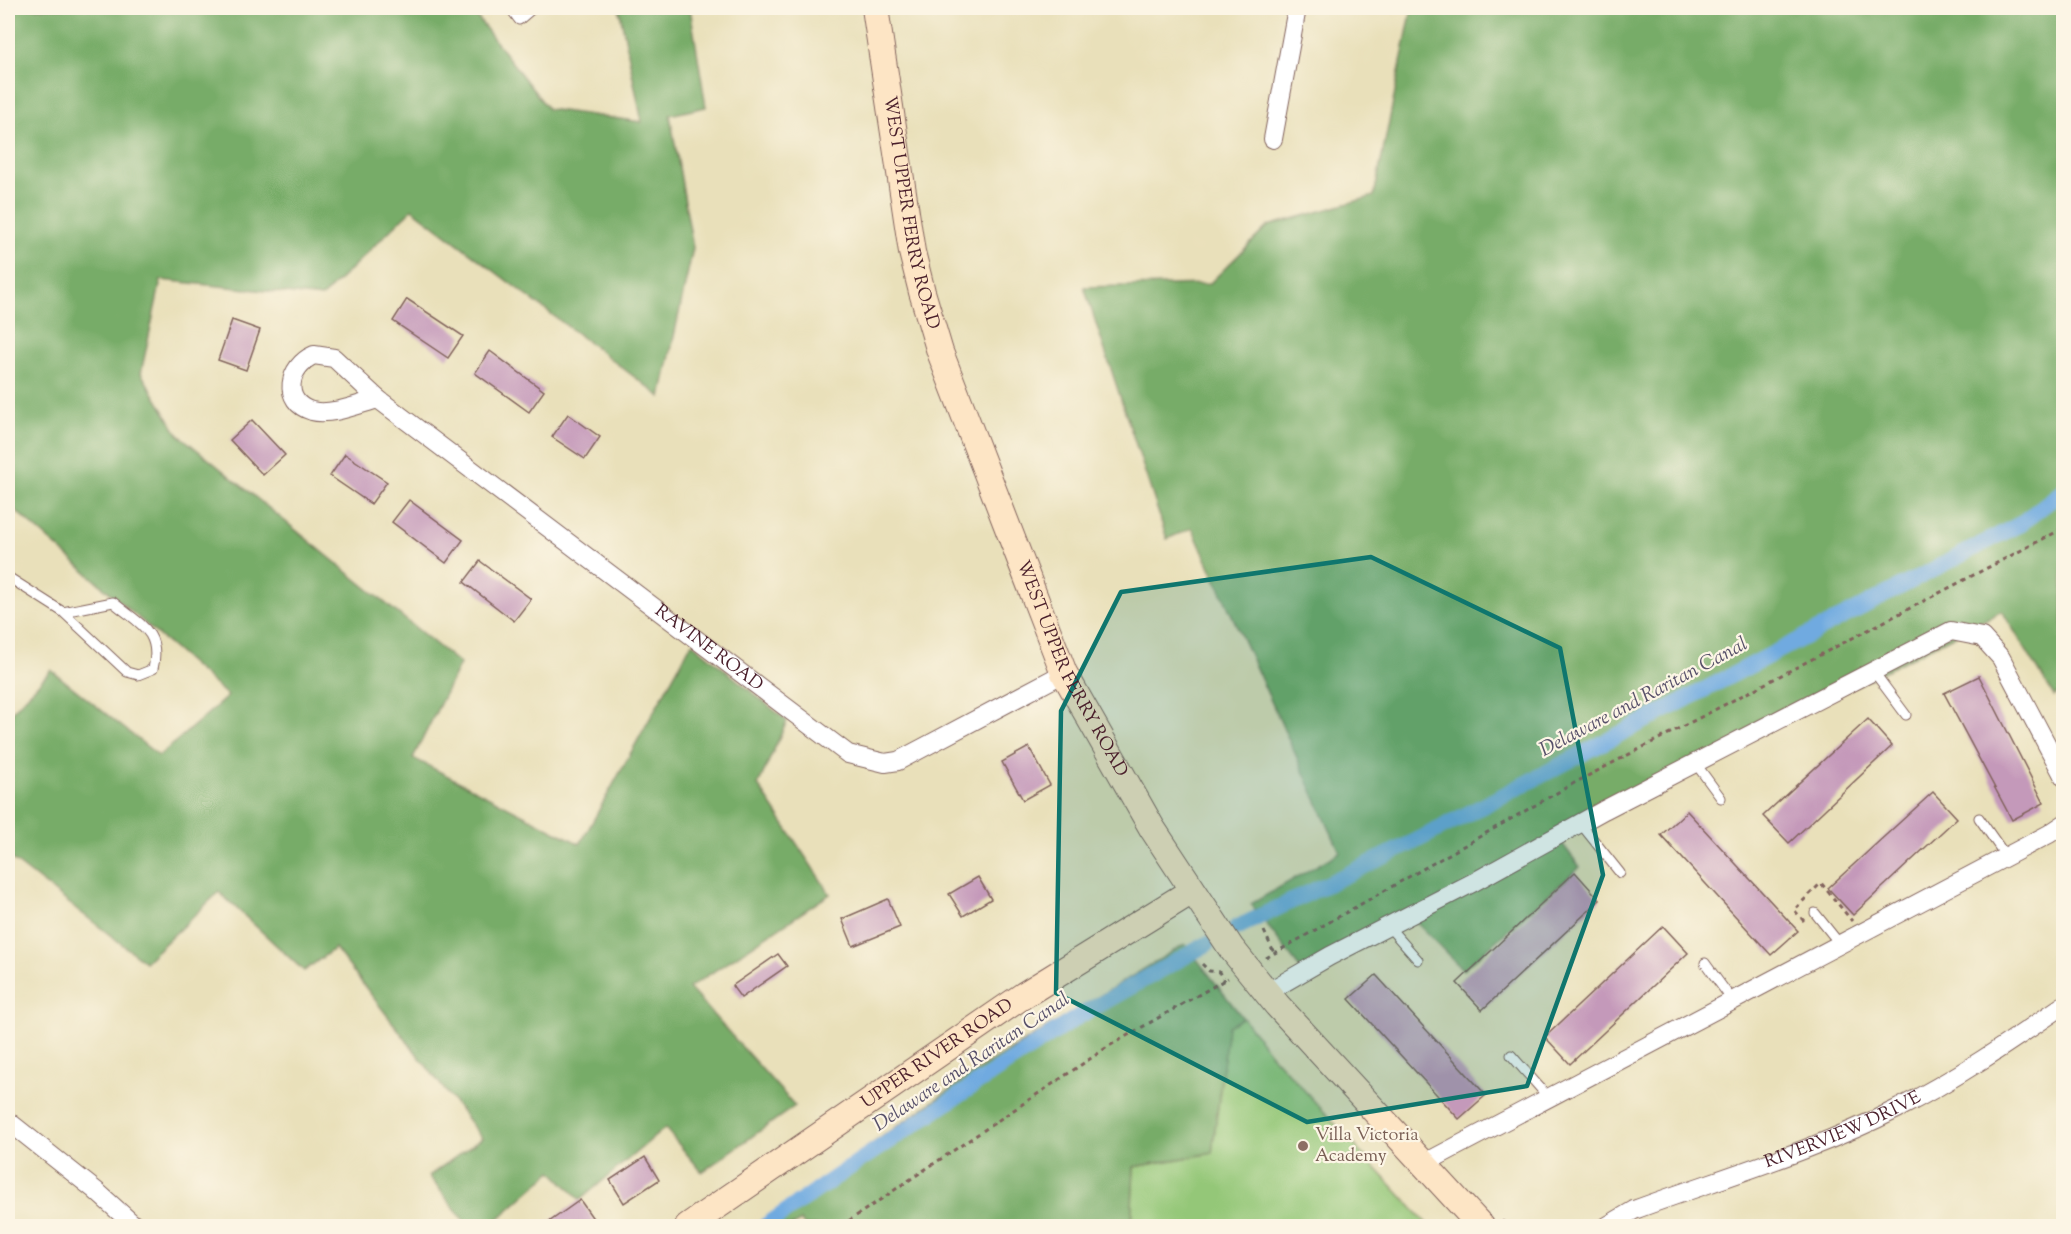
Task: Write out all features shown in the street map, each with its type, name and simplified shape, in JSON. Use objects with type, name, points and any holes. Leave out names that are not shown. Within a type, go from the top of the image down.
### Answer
[{"type":"main road","name":"WEST UPPER FERRY ROAD","points":[[874,8],[912,252],[922,292],[940,352],[1064,673],[1152,828],[1231,948],[1266,993],[1481,1227]]},
{"type":"main road","name":"UPPER RIVER ROAD","points":[[688,1227],[1024,995],[1192,891]]},
{"type":"street","points":[[1273,138],[1297,8]]},
{"type":"street","name":"RAVINE ROAD","points":[[378,399],[848,754],[885,763],[898,761],[1064,673]]},
{"type":"street","points":[[1266,993],[1580,824],[1951,631],[1982,637],[2001,658],[2064,777]]},
{"type":"street","points":[[1423,1164],[2064,824]]},
{"type":"street","name":"RIVERVIEW DRIVE","points":[[1607,1227],[1634,1210],[1838,1136],[1896,1109],[1962,1073],[2064,1005]]},
{"type":"street","points":[[8,1121],[95,1190],[135,1227]]},
{"type":"lane","points":[[510,8],[519,20],[533,8]]},
{"type":"lane","points":[[8,577],[63,612],[127,672],[138,675],[153,669],[157,652],[153,636],[112,602],[63,612]]},
{"type":"lane","points":[[1874,672],[1906,715]]},
{"type":"lane","points":[[1696,764],[1721,798]]},
{"type":"lane","points":[[1979,818],[2005,855]]},
{"type":"lane","points":[[1580,824],[1620,873]]},
{"type":"lane","points":[[1815,913],[1839,943]]},
{"type":"lane","points":[[1388,926],[1418,960]]},
{"type":"lane","points":[[1705,963],[1732,1000]]},
{"type":"lane","points":[[1511,1054],[1549,1098]]},
{"type":"path","points":[[1264,931],[1274,953],[1576,782],[2064,528]]},
{"type":"path","points":[[841,1227],[1109,1046],[1224,981],[1219,972],[1209,971],[1202,964]]},
{"type":"highlighted area","points":[[1371,557],[1560,648],[1603,875],[1527,1086],[1307,1122],[1056,993],[1061,711],[1121,592]]},
{"type":"green space","points":[[8,8],[470,8],[548,109],[642,122],[619,8],[690,8],[706,107],[670,115],[693,248],[661,397],[412,209],[322,297],[161,280],[141,373],[178,434],[460,664],[413,758],[580,844],[692,643],[787,721],[758,785],[830,894],[689,988],[795,1106],[702,1172],[665,1128],[580,1200],[552,1171],[490,1226],[468,1226],[429,1176],[482,1138],[335,948],[304,971],[219,892],[145,962],[8,856],[8,716],[51,670],[159,756],[228,696],[8,504]]},
{"type":"green space","points":[[1412,8],[2063,8],[2063,691],[2054,696],[2002,611],[1558,838],[1580,867],[1463,970],[1412,918],[1309,980],[1251,904],[1340,852],[1192,528],[1167,539],[1084,287],[1209,284],[1268,226],[1374,196]]},
{"type":"green space","points":[[1185,944],[1243,1018],[1228,1026],[1212,1153],[1134,1167],[1131,1226],[805,1226],[801,1221],[793,1226],[754,1226],[981,1068]]},
{"type":"green space","name":"Villa Victoria Academy","points":[[1243,1018],[1271,1054],[1429,1226],[1131,1226],[1134,1167],[1212,1153],[1228,1025]]},
{"type":"building","points":[[407,299],[463,336],[448,358],[393,321]]},
{"type":"building","points":[[232,320],[260,330],[246,370],[218,360]]},
{"type":"building","points":[[490,351],[544,391],[529,412],[475,373]]},
{"type":"building","points":[[568,414],[600,437],[585,459],[552,437]]},
{"type":"building","points":[[252,420],[285,455],[263,475],[230,440]]},
{"type":"building","points":[[345,454],[387,482],[371,504],[330,476]]},
{"type":"building","points":[[409,500],[463,540],[446,563],[392,522]]},
{"type":"building","points":[[480,561],[531,599],[514,621],[464,582]]},
{"type":"building","points":[[1979,676],[2044,803],[2012,820],[1944,693]]},
{"type":"building","points":[[1868,719],[1892,746],[1789,843],[1763,816]]},
{"type":"building","points":[[1029,747],[1050,785],[1023,800],[1002,762]]},
{"type":"building","points":[[1933,792],[1957,818],[1853,915],[1828,888]]},
{"type":"building","points":[[1687,811],[1798,931],[1771,955],[1661,835]]},
{"type":"building","points":[[1575,872],[1600,900],[1482,1010],[1457,983]]},
{"type":"building","points":[[978,877],[991,899],[963,916],[949,894]]},
{"type":"building","points":[[888,899],[900,927],[853,946],[842,919]]},
{"type":"building","points":[[1663,926],[1688,953],[1570,1064],[1545,1037]]},
{"type":"building","points":[[778,954],[787,966],[741,998],[732,986]]},
{"type":"building","points":[[1376,975],[1486,1095],[1459,1119],[1349,999]]},
{"type":"building","points":[[645,1157],[659,1180],[624,1203],[610,1180]]},
{"type":"building","points":[[580,1200],[599,1227],[542,1227]]},
{"type":"waterway","name":"Delaware and Raritan Canal","points":[[1236,928],[1414,842],[2020,524],[2064,490]]},
{"type":"waterway","name":"Delaware and Raritan Canal","points":[[765,1226],[1079,1016],[1207,944]]},
{"type":"place","name":"Villa Victoria Academy","points":[[1303,1146]]}]
